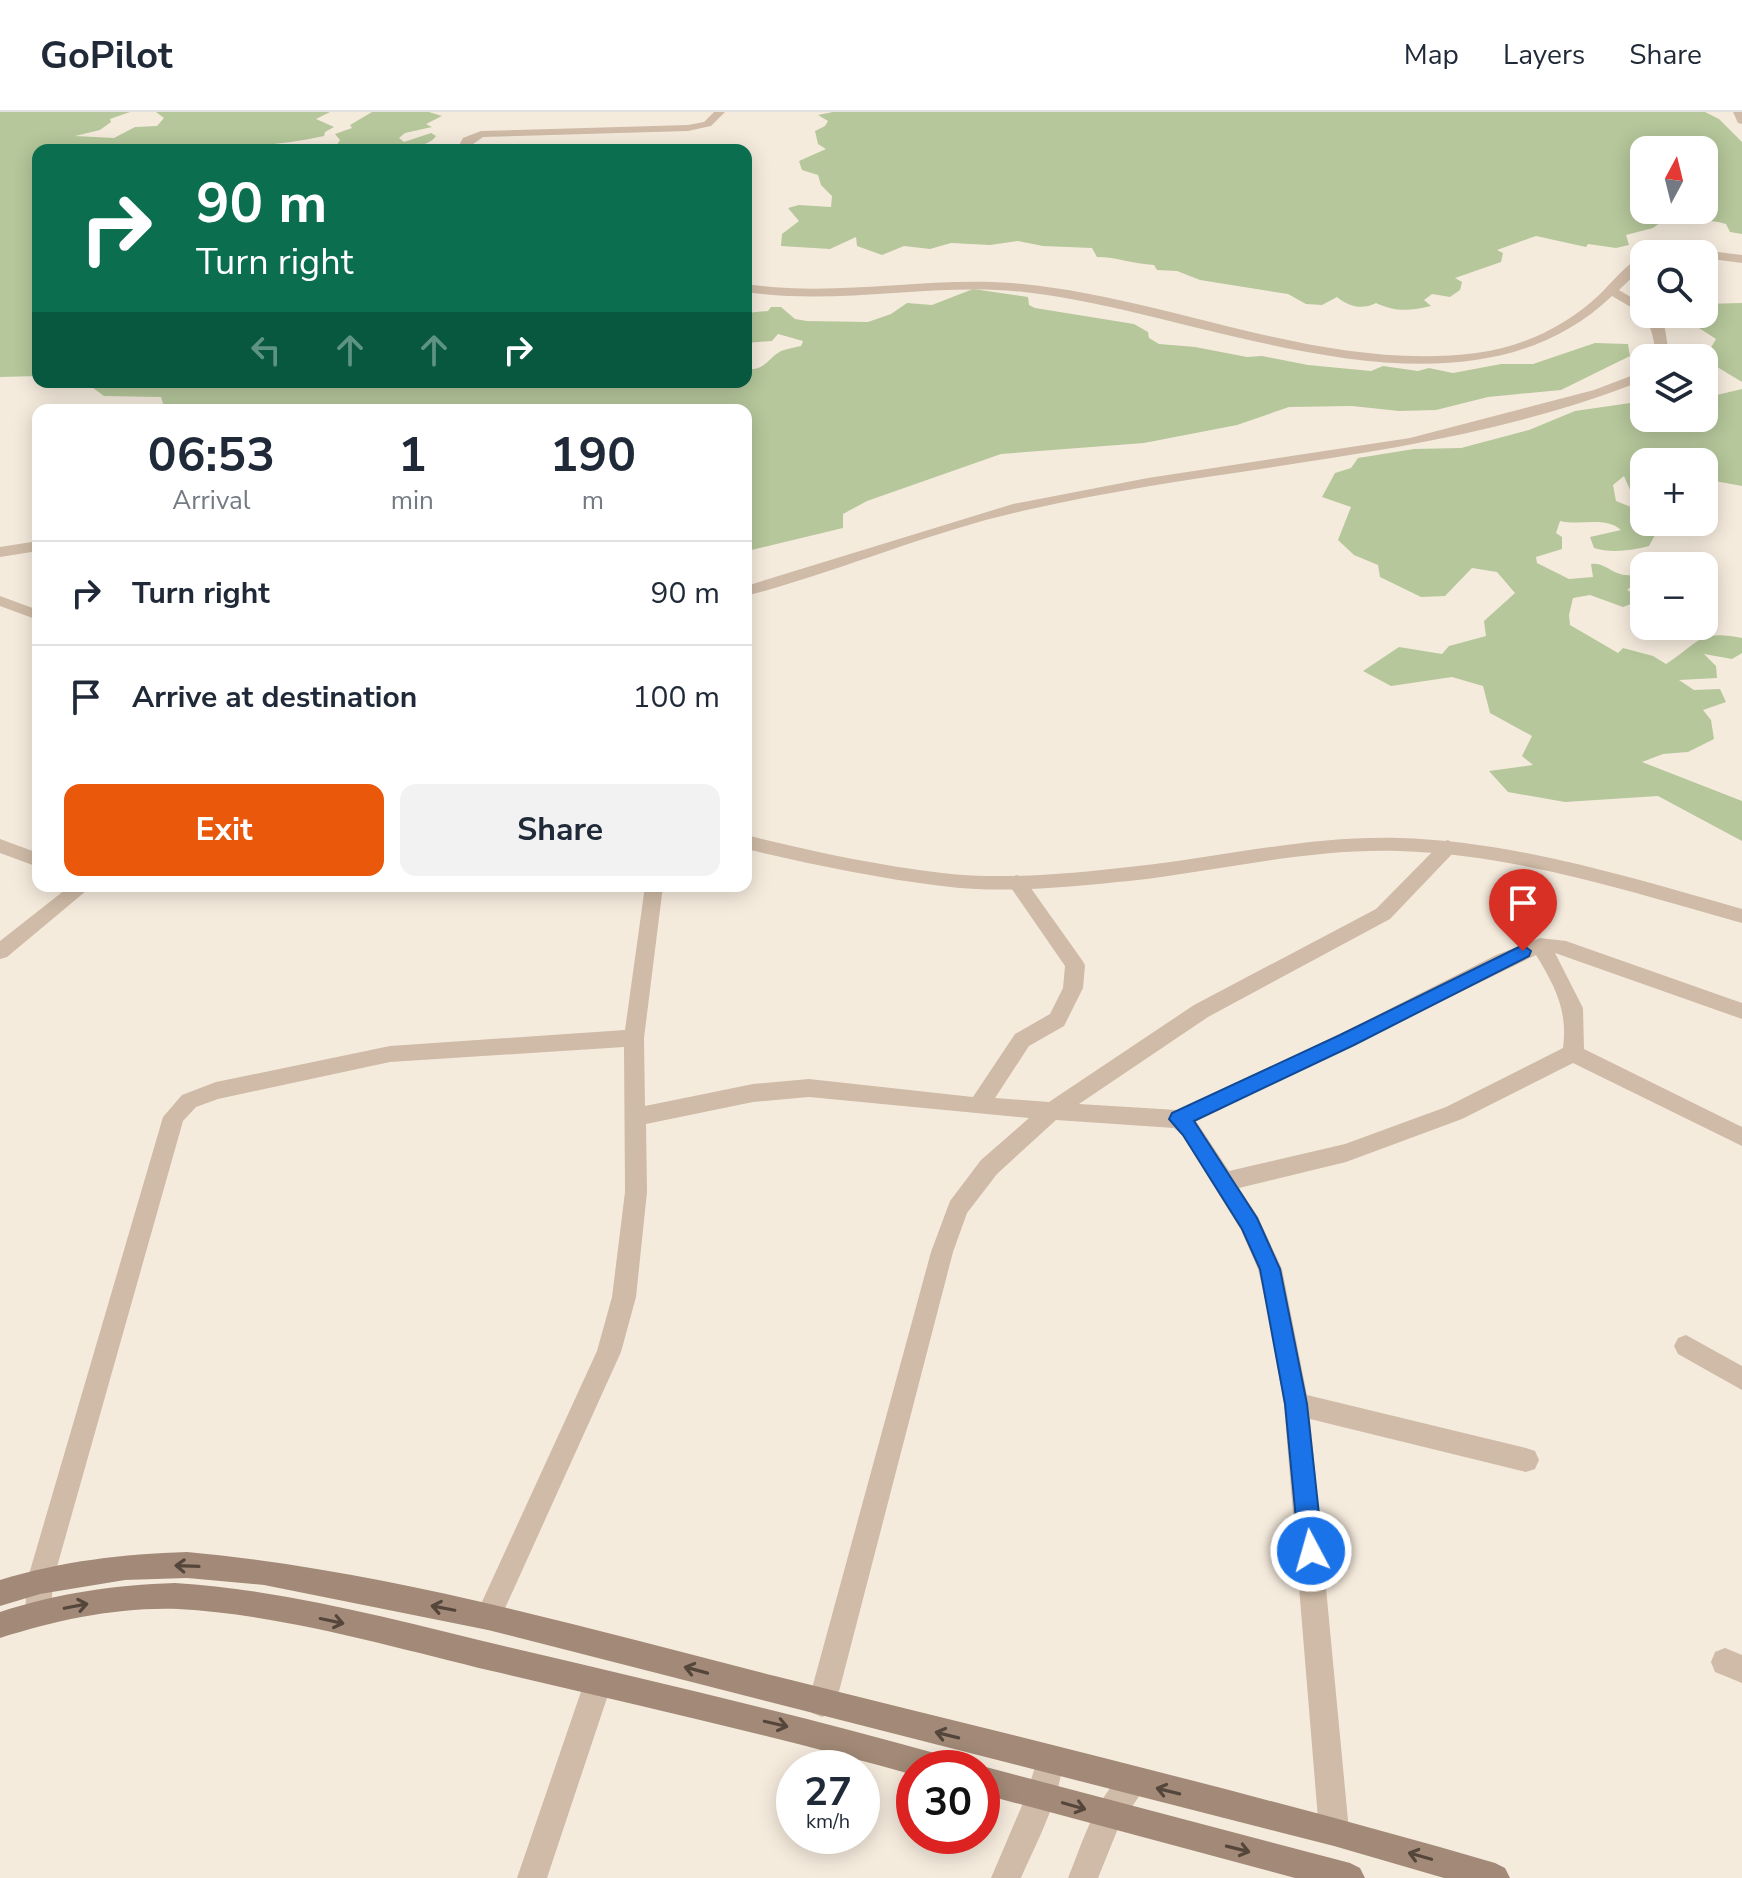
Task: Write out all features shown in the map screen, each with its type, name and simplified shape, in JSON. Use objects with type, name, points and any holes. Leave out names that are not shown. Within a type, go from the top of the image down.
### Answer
[{"type":"main road","points":[[0,1593],[40,1581],[125,1567],[187,1565],[264,1572],[488,1617],[1134,1783],[1334,1831],[1495,1878]]},
{"type":"main road","points":[[0,1625],[38,1613],[114,1598],[175,1596],[234,1600],[824,1736],[896,1756]]},
{"type":"main road","points":[[1000,1785],[1350,1878]]},
{"type":"street","points":[[465,144],[481,134],[688,128],[707,124],[720,112]]},
{"type":"street","points":[[1738,112],[1742,121]]},
{"type":"street","points":[[1718,256],[1742,259]]},
{"type":"street","points":[[752,289],[817,295],[955,286],[1047,290],[1328,349],[1437,359],[1489,354],[1534,343],[1569,325],[1630,270]]},
{"type":"street","points":[[1610,290],[1630,302]]},
{"type":"street","points":[[752,589],[1013,508],[1148,482],[1410,442],[1599,393],[1630,381]]},
{"type":"street","points":[[0,552],[32,547]]},
{"type":"street","points":[[0,601],[32,613]]},
{"type":"street","points":[[752,843],[809,857],[944,880],[1016,882],[1129,874],[1332,846],[1397,844],[1448,847],[1603,877],[1742,916]]},
{"type":"street","points":[[0,846],[32,858]]},
{"type":"street","points":[[822,1703],[942,1252],[958,1208],[1006,1149],[1050,1112],[1201,1011],[1383,914],[1448,847]]},
{"type":"street","points":[[978,1106],[1022,1040],[1057,1020],[1073,988],[1075,965],[1016,882]]},
{"type":"street","points":[[0,952],[75,892]]},
{"type":"street","points":[[488,1617],[609,1352],[624,1297],[636,1192],[634,1038],[653,892]]},
{"type":"street","points":[[635,1117],[753,1093],[809,1088],[978,1106],[1179,1119],[1347,1040],[1503,960],[1540,945],[1559,946],[1742,1011]]},
{"type":"street","points":[[1540,945],[1572,997],[1577,1031],[1573,1053]]},
{"type":"street","points":[[38,1613],[40,1581],[174,1117],[189,1101],[216,1091],[390,1054],[634,1038]]},
{"type":"street","points":[[1573,1053],[1742,1137]]},
{"type":"street","points":[[1224,1182],[1346,1153],[1454,1113],[1573,1053]]},
{"type":"street","points":[[1179,1119],[1190,1129],[1250,1224],[1270,1269],[1296,1404],[1334,1831]]},
{"type":"street","points":[[1686,1346],[1742,1379]]},
{"type":"street","points":[[1296,1404],[1526,1460]]},
{"type":"street","points":[[532,1878],[598,1683]]},
{"type":"street","points":[[1006,1878],[1040,1797],[1050,1761]]},
{"type":"street","points":[[1083,1878],[1108,1816],[1134,1783]]},
{"type":"green space","points":[[0,112],[130,112],[110,119],[111,122],[100,130],[75,136],[114,138],[135,127],[157,126],[164,118],[156,112],[330,112],[316,119],[334,127],[324,136],[271,144],[32,144],[32,376],[0,377]]},
{"type":"green space","points":[[372,112],[429,112],[442,116],[426,124],[432,127],[405,133],[399,138],[404,142],[431,133],[436,136],[424,144],[338,144],[340,140],[335,134],[352,128],[350,125]]},
{"type":"green space","points":[[833,112],[1705,112],[1719,119],[1742,142],[1742,234],[1730,232],[1726,224],[1718,222],[1718,136],[1630,136],[1630,224],[1658,224],[1626,235],[1629,245],[1616,248],[1588,244],[1586,247],[1536,236],[1497,250],[1503,253],[1501,262],[1455,278],[1462,282],[1460,290],[1450,297],[1432,294],[1424,300],[1431,306],[1417,309],[1403,310],[1376,303],[1356,306],[1337,297],[1322,305],[1306,304],[1288,294],[1200,280],[1177,271],[1157,270],[1154,265],[1097,257],[1092,248],[1043,246],[1018,241],[990,245],[951,243],[930,249],[904,246],[882,255],[857,246],[856,237],[830,249],[781,246],[782,234],[799,221],[788,208],[799,205],[831,207],[832,196],[821,185],[818,175],[802,170],[799,161],[826,149],[818,144],[815,131],[828,121],[818,115]]},
{"type":"green space","points":[[973,289],[1028,297],[1029,305],[1035,308],[1134,324],[1148,332],[1149,338],[1159,344],[1371,371],[1383,366],[1418,371],[1429,368],[1453,373],[1501,364],[1533,364],[1595,343],[1628,344],[1630,356],[1561,390],[1488,397],[1436,410],[1289,407],[1237,425],[1144,443],[1001,454],[867,501],[843,514],[843,528],[752,550],[752,404],[163,404],[161,397],[104,396],[93,388],[752,388],[752,369],[761,367],[781,351],[801,346],[803,341],[778,334],[772,341],[752,343],[752,312],[781,307],[795,319],[868,322],[891,314],[907,303],[932,305]]},
{"type":"green space","points":[[1742,303],[1742,382],[1718,367],[1718,344],[1713,344],[1716,339],[1699,328],[1718,328],[1718,304]]},
{"type":"green space","points":[[1742,389],[1742,486],[1718,482],[1718,448],[1630,448],[1630,490],[1624,476],[1613,485],[1616,501],[1630,507],[1630,536],[1654,536],[1649,546],[1621,551],[1594,548],[1590,537],[1621,530],[1608,523],[1560,521],[1556,533],[1562,537],[1562,549],[1536,557],[1537,563],[1569,579],[1593,577],[1591,564],[1630,575],[1630,588],[1627,590],[1630,592],[1630,604],[1623,607],[1590,595],[1573,598],[1569,615],[1570,625],[1618,653],[1623,648],[1653,656],[1666,664],[1700,640],[1718,640],[1718,635],[1742,638],[1742,653],[1732,659],[1704,654],[1716,666],[1717,678],[1679,680],[1694,690],[1720,689],[1726,702],[1703,710],[1711,720],[1714,739],[1688,752],[1663,754],[1642,762],[1742,801],[1742,841],[1658,796],[1565,802],[1508,792],[1489,771],[1533,765],[1522,756],[1532,736],[1490,713],[1483,686],[1452,677],[1391,686],[1363,671],[1399,647],[1442,654],[1449,646],[1486,636],[1484,621],[1515,593],[1497,572],[1472,568],[1445,596],[1421,597],[1380,577],[1378,565],[1354,555],[1338,540],[1351,507],[1322,497],[1335,473],[1351,468],[1358,458],[1414,449],[1461,448],[1529,430],[1575,411],[1630,403],[1630,432],[1718,432],[1718,395]]},
{"type":"route","points":[[1311,1551],[1296,1404],[1270,1269],[1250,1224],[1190,1129],[1179,1119],[1347,1040],[1523,951]]}]
